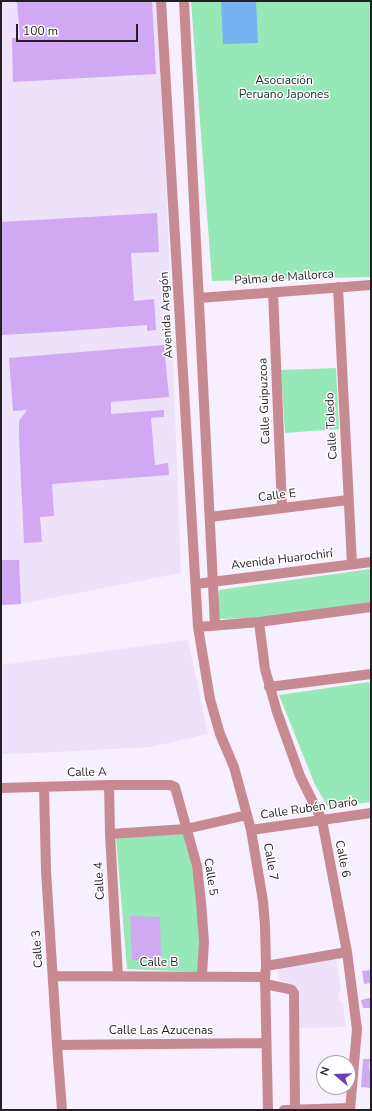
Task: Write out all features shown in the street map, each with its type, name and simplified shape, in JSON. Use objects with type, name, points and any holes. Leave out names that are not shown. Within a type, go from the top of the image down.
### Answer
[{"type":"street","name":"Avenida Aragón","points":[[161,1],[198,627]]},
{"type":"street","points":[[184,1],[215,625]]},
{"type":"street","name":"Palma de Mallorca","points":[[199,298],[371,285]]},
{"type":"street","name":"Calle Toledo","points":[[338,287],[352,564]]},
{"type":"street","name":"Calle Guipuzcoa","points":[[273,292],[282,508]]},
{"type":"street","name":"Calle E","points":[[210,517],[348,500]]},
{"type":"street","name":"Avenida Huarochirí","points":[[196,584],[371,562]]},
{"type":"street","points":[[198,627],[259,622],[371,607]]},
{"type":"street","name":"Calle 6","points":[[259,622],[265,669],[269,687],[300,776],[322,820],[347,952],[357,1029],[350,1109]]},
{"type":"street","name":"Calle 7","points":[[198,627],[210,700],[220,734],[234,767],[251,830],[263,901],[266,966],[265,981],[268,1110]]},
{"type":"street","points":[[269,687],[371,674]]},
{"type":"street","name":"Calle A","points":[[1,788],[109,785],[173,786]]},
{"type":"street","name":"Calle 4","points":[[109,785],[110,834],[118,976]]},
{"type":"street","name":"Calle 5","points":[[173,786],[197,866],[204,942],[202,976]]},
{"type":"street","name":"Calle 3","points":[[44,787],[46,871],[62,1110]]},
{"type":"street","name":"Calle Rubén Darío","points":[[251,830],[371,813]]},
{"type":"street","points":[[110,834],[186,829],[247,815]]},
{"type":"street","points":[[266,966],[347,952]]},
{"type":"street","name":"Calle B","points":[[53,976],[202,976],[265,981],[292,990],[294,993],[296,1109]]},
{"type":"street","name":"Calle Las Azucenas","points":[[57,1045],[266,1043]]},
{"type":"street","points":[[284,1110],[350,1109]]},
{"type":"shaded area","points":[[1,1],[157,1],[167,204],[181,573],[21,604],[1,605]]},
{"type":"shaded area","points":[[188,640],[208,734],[151,747],[1,754],[1,665]]},
{"type":"shaded area","points":[[336,956],[341,991],[338,994],[339,1001],[343,1003],[346,1027],[299,1028],[300,993],[296,986],[279,980],[278,967]]},
{"type":"green space","name":"Asociación Peruano Japones","points":[[191,1],[371,1],[371,277],[212,281]]},
{"type":"green space","points":[[336,368],[339,429],[285,433],[281,370]]},
{"type":"green space","points":[[371,569],[371,602],[261,618],[217,619],[219,590]]},
{"type":"green space","points":[[369,682],[371,692],[371,802],[328,807],[315,785],[279,695]]},
{"type":"green space","points":[[184,831],[191,861],[198,906],[200,972],[127,969],[116,838]]},
{"type":"water","points":[[221,1],[256,1],[258,43],[223,44]]},
{"type":"building","points":[[17,1],[152,1],[156,74],[13,82],[12,38],[20,38]]},
{"type":"building","points":[[157,213],[159,252],[131,253],[134,301],[154,299],[156,330],[147,331],[147,325],[1,335],[1,222]]},
{"type":"building","points":[[164,345],[169,397],[111,402],[111,414],[164,410],[164,417],[151,418],[155,465],[168,463],[169,475],[52,484],[54,516],[40,517],[42,542],[24,543],[19,421],[27,410],[13,411],[9,358]]},
{"type":"building","points":[[1,560],[19,560],[21,604],[1,605]]},
{"type":"building","points":[[130,916],[160,917],[161,961],[132,960]]},
{"type":"building","points":[[371,970],[371,983],[364,984],[362,971]]},
{"type":"building","points":[[371,998],[371,1008],[363,1008],[361,1000]]},
{"type":"building","points":[[363,1059],[370,1059],[369,1069],[371,1070],[371,1088],[361,1087]]}]
